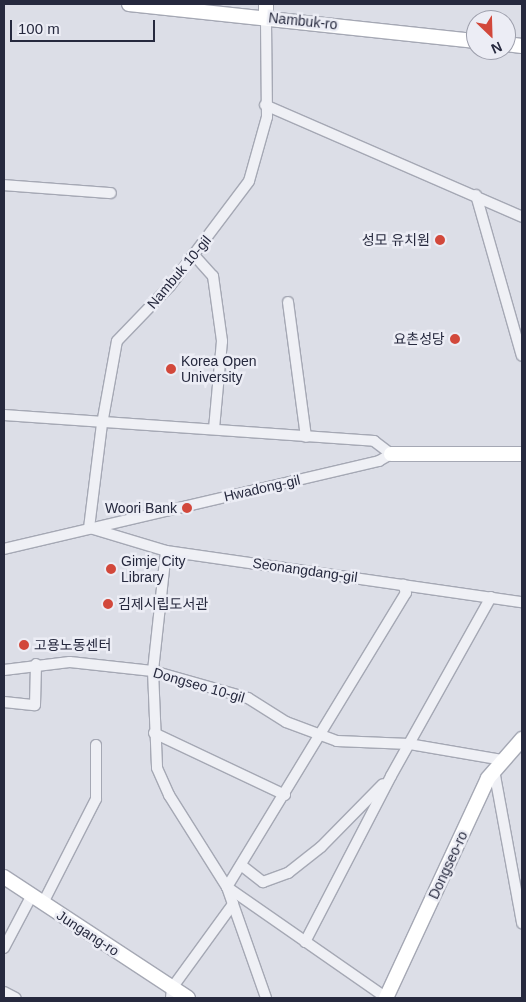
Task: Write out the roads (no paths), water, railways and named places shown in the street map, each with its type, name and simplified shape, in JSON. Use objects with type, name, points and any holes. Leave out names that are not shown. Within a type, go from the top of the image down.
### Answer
[{"type":"main road","name":"Nambuk-ro","points":[[129,4],[266,10],[466,39]]},
{"type":"main road","name":"Hwadong-gil","points":[[391,454],[522,454]]},
{"type":"main road","name":"Dongseo-ro","points":[[387,998],[494,770],[522,738]]},
{"type":"main road","name":"Jungang-ro","points":[[4,876],[172,993],[188,998]]},
{"type":"street","name":"Nambuk 10-gil","points":[[90,528],[102,424],[117,342],[170,286],[249,181],[267,118],[265,105],[266,10]]},
{"type":"street","points":[[265,105],[476,195],[522,217]]},
{"type":"street","points":[[4,185],[111,193]]},
{"type":"street","points":[[476,195],[522,356]]},
{"type":"street","points":[[193,254],[213,276],[222,341],[214,429]]},
{"type":"street","points":[[288,302],[306,437]]},
{"type":"street","points":[[4,415],[102,424],[214,429],[374,441],[391,454]]},
{"type":"street","name":"Hwadong-gil","points":[[4,549],[379,462],[391,454]]},
{"type":"street","name":"Seonangdang-gil","points":[[90,528],[166,551],[522,602]]},
{"type":"street","points":[[166,551],[153,671],[154,733],[157,768],[169,795],[228,887],[266,998]]},
{"type":"street","points":[[228,887],[322,736],[406,593],[403,584]]},
{"type":"street","points":[[305,942],[408,744],[491,598]]},
{"type":"street","name":"Dongseo 10-gil","points":[[4,670],[36,664],[70,662],[153,671],[248,698],[286,722],[337,741],[408,744],[503,760]]},
{"type":"street","points":[[4,702],[35,705],[36,664]]},
{"type":"street","points":[[154,733],[284,795]]},
{"type":"street","points":[[4,948],[37,899],[96,799],[96,745]]},
{"type":"street","points":[[494,770],[522,923]]},
{"type":"street","points":[[240,865],[263,882],[288,873],[321,847],[391,776]]},
{"type":"street","points":[[228,887],[387,998]]},
{"type":"street","points":[[172,993],[233,904]]},
{"type":"street","points":[[4,995],[16,998]]},
{"type":"place","name":"성모 유치원","points":[[440,240]]},
{"type":"place","name":"요촌성당","points":[[455,339]]},
{"type":"place","name":"Korea Open University","points":[[171,369]]},
{"type":"place","name":"Woori Bank","points":[[187,508]]},
{"type":"place","name":"Gimje City Library","points":[[111,569]]},
{"type":"place","name":"김제시립도서관","points":[[108,604]]},
{"type":"place","name":"고용노동센터","points":[[24,645]]}]
